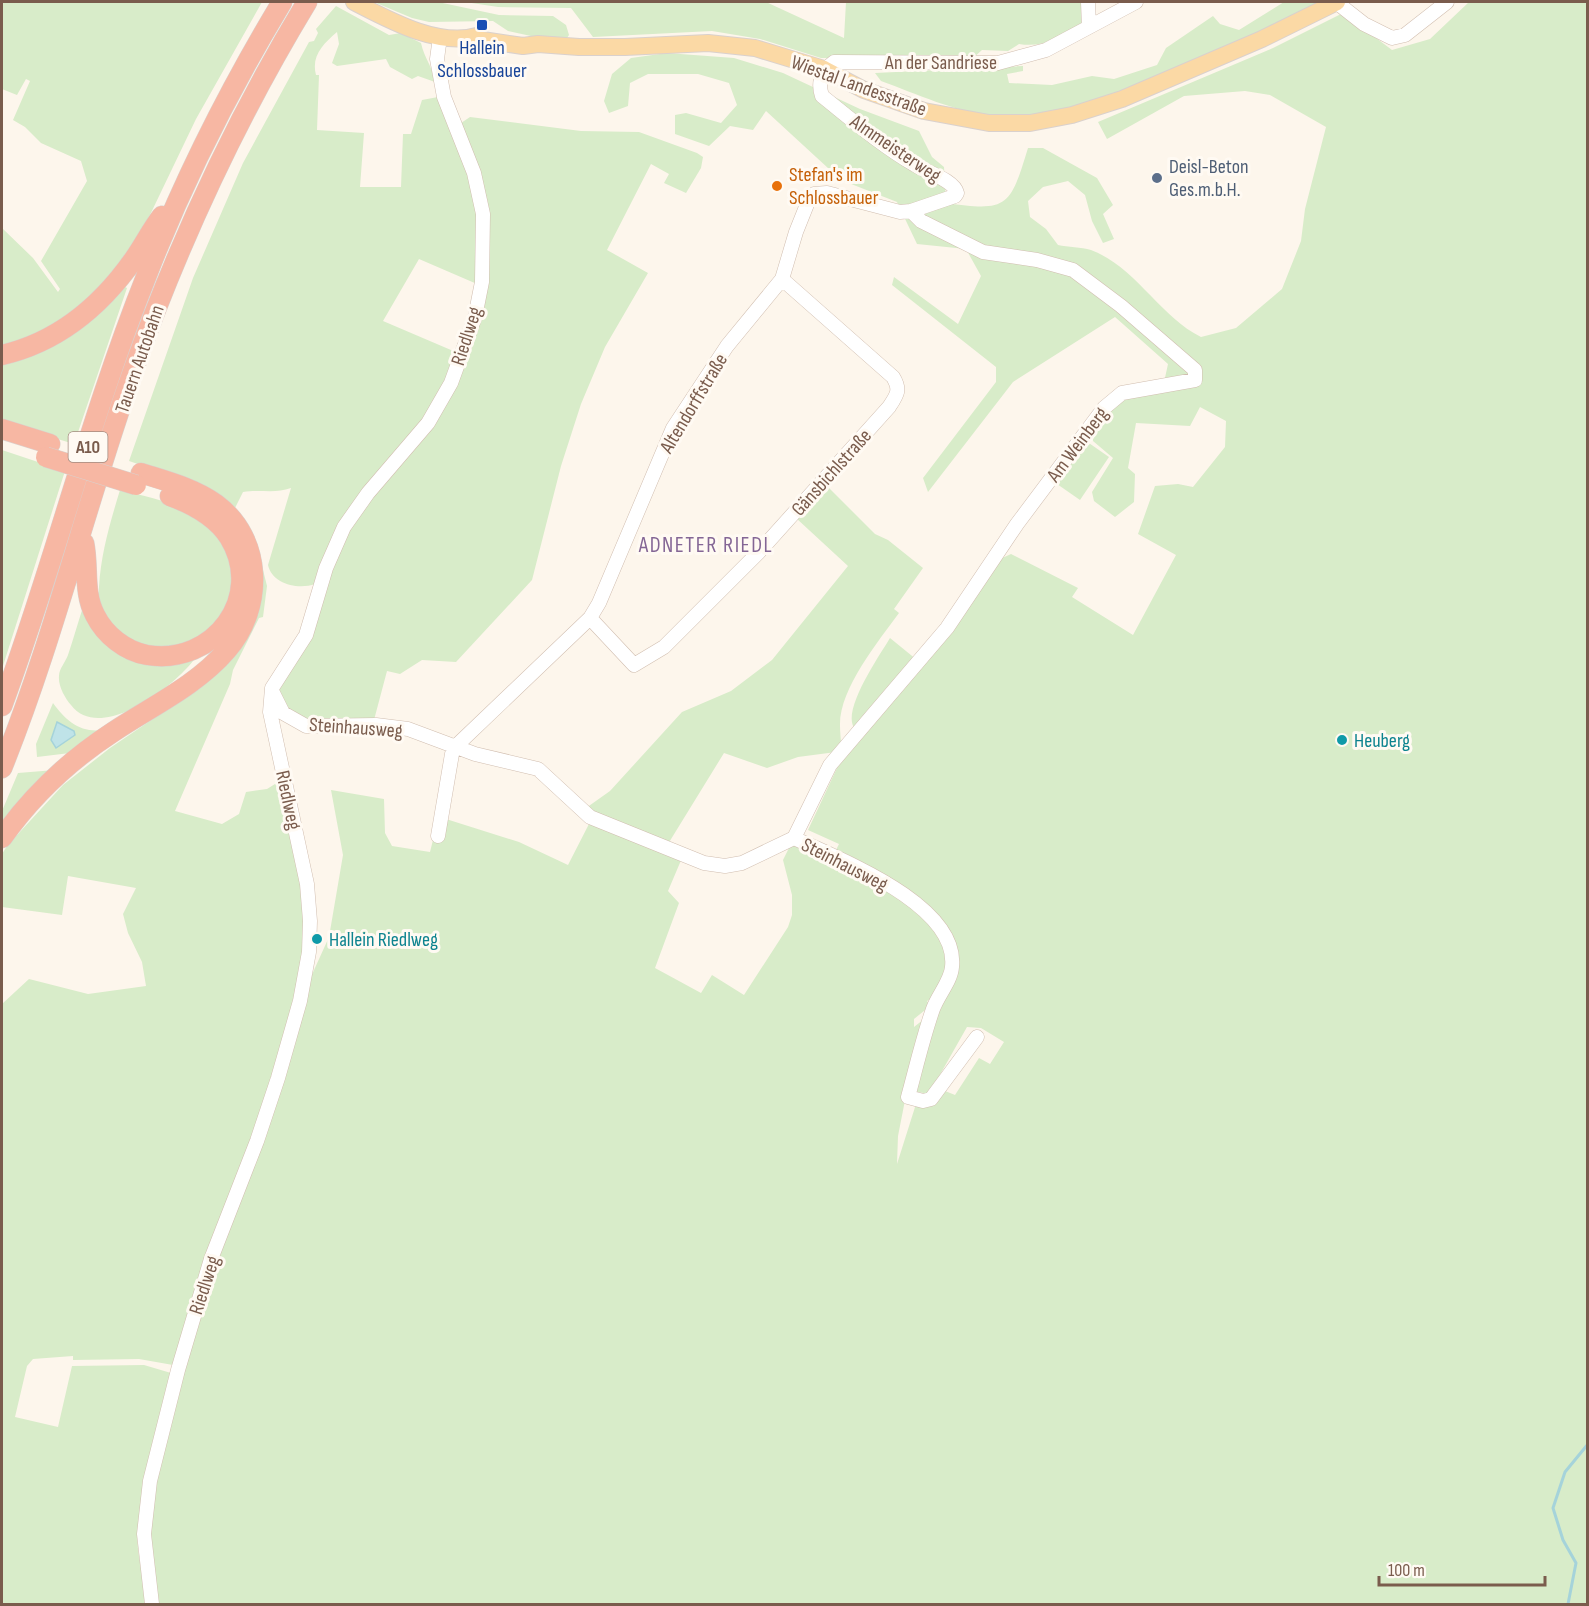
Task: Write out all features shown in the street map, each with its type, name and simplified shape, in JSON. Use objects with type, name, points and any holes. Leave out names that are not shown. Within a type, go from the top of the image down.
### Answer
[{"type":"highway","name":"Tauern Autobahn","points":[[2,706],[118,352],[182,190],[217,117],[282,2]]},
{"type":"highway","name":"Tauern Autobahn","points":[[2,768],[54,625],[132,373],[200,200],[251,97],[307,2]]},
{"type":"highway","points":[[2,356],[31,347],[57,334],[98,303],[118,281],[182,190]]},
{"type":"highway","points":[[2,429],[48,451]]},
{"type":"highway","points":[[2,443],[48,451],[139,479],[202,495],[227,513],[243,535],[251,559],[254,581],[250,608],[236,638],[212,665],[171,696],[111,733],[69,765],[31,801],[2,838]]},
{"type":"highway","points":[[82,535],[87,556],[86,580],[89,599],[104,629],[116,640],[140,654],[171,656],[203,646],[216,637],[234,612],[240,589],[240,568],[229,537],[208,515],[139,479]]},
{"type":"main road","name":"Wiestal Landesstraße","points":[[354,2],[381,16],[440,37],[469,38],[483,34],[512,36],[538,44],[579,47],[708,43],[755,48],[824,69],[864,90],[924,111],[989,123],[1052,120],[1122,99],[1262,39],[1337,2]]},
{"type":"street","points":[[1088,2],[1089,27]]},
{"type":"street","name":"An der Sandriese","points":[[824,69],[834,62],[998,63],[1046,50],[1136,2]]},
{"type":"street","points":[[1337,2],[1364,24],[1392,38],[1405,35],[1446,2]]},
{"type":"street","name":"Riedlweg","points":[[152,1605],[144,1534],[150,1481],[178,1370],[211,1259],[257,1141],[278,1078],[300,1001],[309,952],[310,921],[307,884],[270,712],[272,688],[306,635],[323,576],[344,527],[368,493],[428,423],[451,382],[475,317],[483,265],[483,214],[474,173],[450,115],[439,76],[437,59],[440,37]]},
{"type":"street","name":"Almmeisterweg","points":[[814,194],[827,193],[873,207],[900,212],[951,199],[957,193],[956,188],[895,152],[822,96],[820,81],[824,69]]},
{"type":"street","name":"Altendorffstraße","points":[[455,747],[590,618],[599,603],[673,428],[727,346],[782,279],[795,232],[814,194]]},
{"type":"street","name":"Am Weinberg","points":[[794,838],[830,765],[947,628],[1017,524],[1104,408],[1113,398],[1122,393],[1195,380],[1195,370],[1121,306],[1073,270],[1037,260],[982,252],[921,220],[911,211]]},
{"type":"street","name":"Gänsbichlstraße","points":[[590,618],[634,665],[664,647],[759,553],[890,407],[897,395],[899,389],[893,377],[782,279]]},
{"type":"street","name":"Steinhausweg","points":[[272,688],[283,713],[306,726],[376,725],[408,729],[455,747],[538,769],[590,817],[704,862],[725,866],[742,863],[794,838],[886,884],[922,908],[948,936],[953,951],[952,970],[934,1007],[908,1097],[924,1101],[931,1099],[977,1037]]},
{"type":"street","points":[[438,836],[455,747]]},
{"type":"green space","points":[[2,2],[262,2],[196,119],[149,217],[120,265],[87,304],[31,338],[2,346],[2,228],[33,258],[58,292],[60,289],[41,261],[87,181],[81,161],[41,143],[25,127],[13,120],[30,81],[26,79],[17,95],[2,89]]},
{"type":"green space","points":[[374,2],[438,2],[499,15],[553,16],[566,25],[569,35],[567,38],[540,38],[508,31],[493,21],[429,22],[412,18]]},
{"type":"green space","points":[[465,2],[766,2],[844,38],[846,2],[1083,2],[1082,26],[1067,34],[1044,43],[1019,44],[1008,51],[982,50],[972,59],[821,58],[760,39],[712,31],[593,37],[571,8],[498,7]]},
{"type":"green space","points":[[1284,2],[1322,2],[1161,77],[1072,107],[1031,115],[994,116],[965,111],[881,81],[875,73],[1023,66],[1023,71],[1007,74],[1009,83],[1052,85],[1092,76],[1114,79],[1157,65],[1166,48],[1213,16],[1220,24],[1239,30]]},
{"type":"green space","points":[[1469,2],[1587,2],[1587,1604],[155,1604],[149,1507],[208,1279],[305,990],[329,937],[343,855],[331,790],[384,799],[385,833],[392,846],[430,852],[434,836],[446,819],[519,842],[568,865],[590,822],[682,858],[668,891],[679,903],[655,968],[701,993],[712,975],[744,995],[788,927],[792,915],[792,895],[783,860],[792,842],[843,864],[904,900],[944,935],[949,963],[935,997],[927,1001],[930,1006],[914,1019],[914,1027],[938,1008],[957,965],[953,937],[946,926],[835,852],[839,844],[808,830],[837,768],[998,560],[1011,554],[1078,588],[1072,597],[1133,635],[1176,555],[1138,534],[1155,486],[1178,484],[1193,487],[1225,447],[1226,421],[1200,407],[1190,426],[1136,423],[1128,468],[1135,474],[1134,502],[1115,517],[1094,501],[1092,492],[1113,458],[1093,441],[1093,435],[1113,402],[1163,387],[1168,364],[1115,317],[1013,382],[928,492],[923,478],[996,382],[996,367],[892,285],[894,277],[958,324],[981,276],[966,249],[917,244],[897,202],[841,180],[766,111],[753,130],[730,126],[709,146],[675,134],[675,115],[686,113],[721,123],[737,105],[729,83],[698,74],[648,74],[630,83],[628,106],[609,113],[604,101],[612,74],[631,58],[667,53],[734,58],[783,73],[860,109],[919,131],[932,157],[944,167],[946,203],[982,206],[994,205],[1003,201],[1016,183],[1028,148],[1043,148],[1097,178],[1113,205],[1103,214],[1114,239],[1103,243],[1092,221],[1085,195],[1068,181],[1043,187],[1028,201],[1030,217],[1046,229],[1058,245],[1091,250],[1107,258],[1135,279],[1172,317],[1201,337],[1236,328],[1282,289],[1301,241],[1305,209],[1326,127],[1270,95],[1245,91],[1184,96],[1107,139],[1098,122],[1273,48],[1343,13],[1392,50],[1430,39]],"holes":[[[967,1027],[981,1028],[1004,1042],[990,1064],[979,1058],[955,1095],[945,1091],[916,1104],[897,1164],[898,1136],[907,1090],[929,1094]]]},
{"type":"green space","points":[[336,6],[389,35],[401,33],[421,43],[435,82],[418,76],[412,79],[390,67],[386,59],[337,66],[332,63],[339,44],[337,32],[319,51],[315,62],[316,75],[319,75],[317,130],[364,133],[360,187],[401,187],[403,134],[411,134],[422,100],[438,97],[456,136],[479,209],[477,284],[419,259],[383,321],[458,353],[446,384],[426,419],[387,466],[315,584],[294,586],[275,577],[268,565],[291,488],[279,491],[243,492],[233,512],[188,481],[129,461],[193,278],[243,163],[309,42],[314,41],[318,33],[316,29]]},
{"type":"green space","points":[[470,117],[581,131],[639,132],[697,153],[703,157],[701,168],[686,193],[664,183],[669,174],[651,164],[607,250],[648,273],[605,347],[581,404],[561,466],[532,580],[456,662],[422,660],[400,674],[387,671],[374,720],[321,724],[289,713],[278,694],[279,682],[325,587],[347,527],[458,376],[490,216],[487,199],[483,195],[461,123]]},
{"type":"green space","points":[[123,286],[127,288],[74,444],[2,422],[2,361]]},
{"type":"green space","points":[[1086,441],[1109,457],[1080,500],[1057,484]]},
{"type":"green space","points":[[2,450],[65,471],[2,669]]},
{"type":"green space","points":[[826,485],[875,534],[888,540],[923,568],[894,609],[899,613],[861,666],[853,682],[841,712],[841,745],[836,752],[798,757],[767,768],[724,753],[668,844],[586,808],[610,791],[682,712],[731,691],[772,660],[848,566],[796,518]]},
{"type":"green space","points":[[120,490],[164,502],[196,515],[225,546],[233,571],[231,596],[220,619],[202,637],[179,647],[153,648],[125,636],[103,615],[98,601],[100,574],[109,526]]},
{"type":"green space","points":[[261,562],[267,586],[263,617],[259,618],[233,670],[230,684],[175,811],[222,824],[239,814],[246,792],[267,789],[283,779],[307,924],[287,1036],[173,1365],[139,1359],[73,1360],[73,1356],[33,1359],[27,1366],[15,1417],[58,1427],[72,1366],[144,1365],[171,1373],[138,1534],[139,1553],[149,1604],[2,1604],[2,1004],[29,979],[88,994],[146,986],[142,962],[128,933],[123,914],[136,888],[68,876],[62,915],[2,907],[2,854],[63,785],[110,748],[178,702],[262,586]]},
{"type":"green space","points":[[85,601],[120,650],[198,654],[175,680],[139,705],[120,714],[101,718],[84,715],[66,699],[59,676]]},
{"type":"green space","points":[[890,638],[917,660],[855,729],[852,721],[857,697]]},
{"type":"green space","points":[[53,703],[68,720],[80,728],[103,730],[70,753],[37,757],[36,744]]},
{"type":"green space","points":[[55,770],[2,825],[2,811],[18,773]]},
{"type":"water","points":[[57,722],[74,731],[75,735],[56,748],[51,740]]},
{"type":"waterway","points":[[1568,1604],[1576,1563],[1563,1540],[1553,1508],[1565,1472],[1588,1444]]},
{"type":"place","name":"Hallein Schlossbauer","points":[[482,25]]},
{"type":"place","name":"Deisl-Beton Ges.m.b.H.","points":[[1157,178]]},
{"type":"place","name":"Stefan's im Schlossbauer","points":[[777,186]]},
{"type":"place","name":"Heuberg","points":[[1342,740]]},
{"type":"place","name":"Hallein Riedlweg","points":[[317,939]]},
{"type":"district","name":"ADNETER RIEDL","points":[[706,544]]}]
